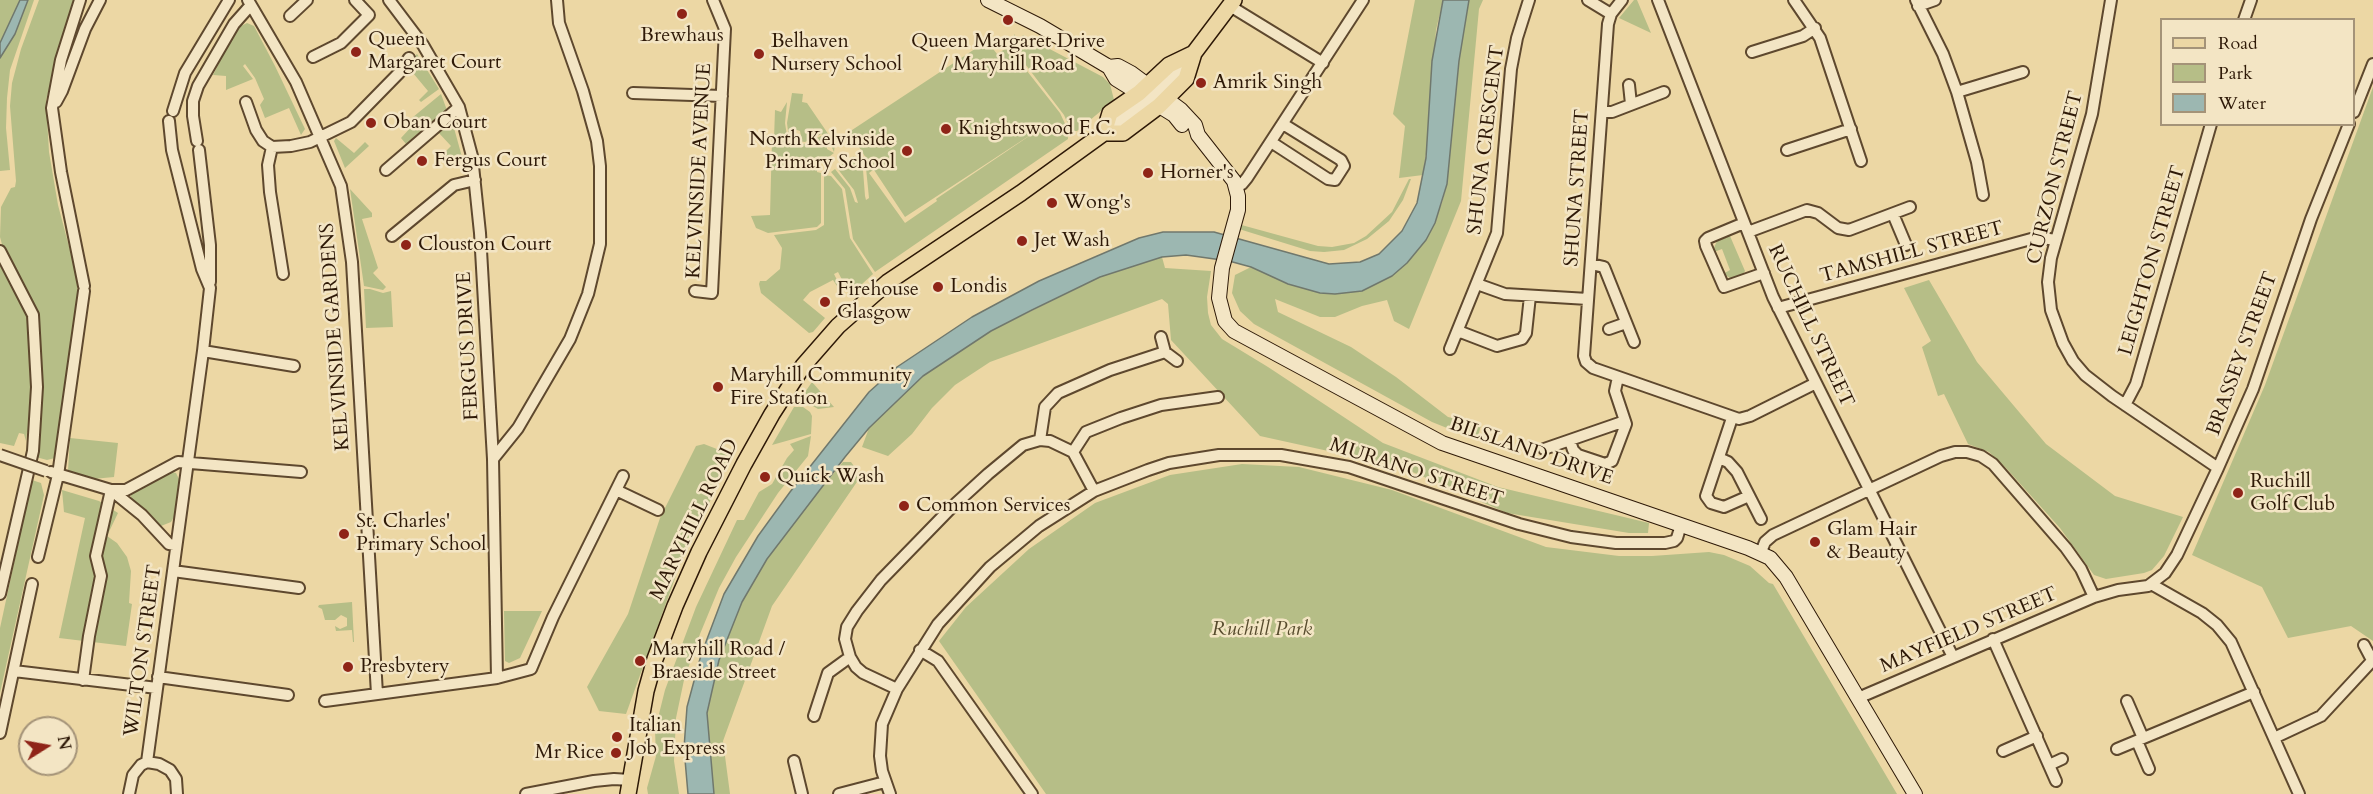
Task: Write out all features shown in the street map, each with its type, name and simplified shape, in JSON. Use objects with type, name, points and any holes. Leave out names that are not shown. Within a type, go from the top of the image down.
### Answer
[{"type":"main road","points":[[988,0],[1040,26],[1108,67],[1116,79],[1153,95],[1188,131],[1198,135],[1230,175],[1236,187]]},
{"type":"main road","name":"MARYHILL ROAD","points":[[1104,133],[1110,113],[1186,79],[1194,52],[1232,3]]},
{"type":"main road","name":"MARYHILL ROAD","points":[[629,787],[640,716],[649,680],[675,606],[699,552],[744,464],[797,375],[838,326],[878,290],[1104,133],[1123,133],[1153,95],[1169,65],[1194,52]]},
{"type":"main road","name":"BILSLAND DRIVE","points":[[1236,187],[1238,214],[1222,268],[1219,298],[1225,321],[1234,331],[1442,443],[1761,552],[1773,561],[1786,577],[1916,794]]},
{"type":"street","points":[[38,557],[58,475],[84,289],[61,172],[52,108],[61,60],[80,0]]},
{"type":"street","points":[[52,108],[62,91],[85,29],[100,0]]},
{"type":"street","name":"WILTON STREET","points":[[210,288],[202,269],[172,150],[171,116],[185,74],[229,0]]},
{"type":"street","points":[[290,16],[307,0]]},
{"type":"street","points":[[313,57],[340,43],[369,15],[355,0]]},
{"type":"street","name":"FERGUS DRIVE","points":[[389,0],[423,45],[459,107],[466,129],[475,180],[493,459],[497,678]]},
{"type":"street","points":[[493,459],[518,428],[570,339],[588,294],[600,244],[600,166],[597,141],[584,91],[559,23],[557,0]]},
{"type":"street","name":"KELVINSIDE AVENUE","points":[[695,291],[712,293],[725,29],[713,0]]},
{"type":"street","points":[[1236,187],[1245,181],[1363,0]]},
{"type":"street","name":"SHUNA CRESCENT","points":[[1450,349],[1478,284],[1498,228],[1511,69],[1519,29],[1529,0]]},
{"type":"street","points":[[1588,0],[1611,14]]},
{"type":"street","name":"SHUNA STREET","points":[[1618,377],[1590,367],[1584,359],[1607,28],[1611,14],[1622,0]]},
{"type":"street","name":"RUCHILL STREET","points":[[1658,0],[1779,308],[1953,657]]},
{"type":"street","points":[[1794,0],[1820,38],[1861,161]]},
{"type":"street","points":[[1935,0],[1917,3],[1943,54],[1957,92],[1977,162],[1983,195]]},
{"type":"street","name":"CURZON STREET","points":[[2111,0],[2092,114],[2049,272],[2053,317],[2060,338],[2080,369],[2125,405],[2218,468]]},
{"type":"street","points":[[2245,18],[2251,0]]},
{"type":"street","name":"WILTON STREET","points":[[147,762],[210,288],[210,244],[193,116],[194,101],[198,86],[249,3]]},
{"type":"street","name":"KELVINSIDE GARDENS","points":[[249,3],[296,82],[341,186],[352,262],[377,694]]},
{"type":"street","points":[[1232,3],[1255,21],[1323,63]]},
{"type":"street","points":[[1752,52],[1803,36],[1815,28]]},
{"type":"street","points":[[246,102],[256,130],[263,141],[272,147],[310,142],[351,122],[399,73],[409,58]]},
{"type":"street","points":[[2355,109],[2373,64]]},
{"type":"street","points":[[1957,92],[2023,72]]},
{"type":"street","points":[[1629,85],[1631,104]]},
{"type":"street","points":[[1602,112],[1611,112],[1664,92]]},
{"type":"street","points":[[633,93],[722,96]]},
{"type":"street","points":[[386,170],[459,107]]},
{"type":"street","points":[[1271,142],[1328,179],[1335,180],[1340,173],[1344,166],[1341,160],[1283,124]]},
{"type":"street","name":"LEIGHTON STREET","points":[[2125,405],[2136,384],[2210,126]]},
{"type":"street","name":"BRASSEY STREET","points":[[2151,584],[2165,573],[2173,562],[2218,468],[2259,371],[2311,219],[2348,126]]},
{"type":"street","points":[[1787,150],[1851,129]]},
{"type":"street","points":[[272,147],[268,165],[270,192],[283,274]]},
{"type":"street","points":[[392,236],[454,185],[475,180]]},
{"type":"street","points":[[1764,273],[1724,286],[1705,241],[1708,238],[1803,211],[1818,213],[1834,226],[1845,230],[1857,228],[1910,207]]},
{"type":"street","points":[[1893,214],[1906,245]]},
{"type":"street","name":"TAMSHILL STREET","points":[[1779,308],[2031,239],[2056,240]]},
{"type":"street","points":[[0,251],[33,315],[37,387],[33,451],[0,594]]},
{"type":"street","points":[[1591,264],[1604,267],[1634,342]]},
{"type":"street","points":[[1478,284],[1502,294],[1588,299]]},
{"type":"street","points":[[1458,331],[1497,346],[1522,339],[1526,333],[1530,296]]},
{"type":"street","points":[[1609,329],[1626,322]]},
{"type":"street","points":[[1161,337],[1165,352],[1177,361]]},
{"type":"street","points":[[203,351],[294,366]]},
{"type":"street","points":[[1040,440],[1045,407],[1058,393],[1110,370],[1165,352]]},
{"type":"street","points":[[1570,441],[1576,453],[1602,464],[1609,464],[1614,459],[1625,426],[1615,391],[1618,377],[1739,420],[1816,383]]},
{"type":"street","points":[[1073,452],[1086,432],[1121,418],[1195,394],[1218,397]]},
{"type":"street","points":[[1732,418],[1707,490],[1707,500],[1724,507],[1749,496]]},
{"type":"street","points":[[1544,449],[1625,421]]},
{"type":"street","points":[[897,689],[855,667],[849,657],[845,639],[847,627],[881,580],[988,474],[1023,445],[1040,440],[1062,445],[1073,452],[1094,490]]},
{"type":"street","points":[[1761,552],[1765,542],[1773,535],[1948,454],[1967,452],[1981,456],[1993,464],[2066,548],[2081,569],[2094,597]]},
{"type":"street","name":"MURANO STREET","points":[[890,794],[880,756],[880,740],[888,707],[920,650],[938,624],[990,567],[1039,526],[1094,490],[1169,463],[1192,458],[1240,454],[1281,454],[1349,467],[1511,522],[1571,537],[1616,543],[1674,541],[1681,525]]},
{"type":"street","points":[[0,455],[111,490],[126,490],[173,464],[187,462],[301,472]]},
{"type":"street","points":[[1719,458],[1728,462],[1737,472],[1761,519]]},
{"type":"street","points":[[325,701],[497,678],[531,669],[553,617],[623,476]]},
{"type":"street","points":[[83,680],[101,576],[96,556],[111,490]]},
{"type":"street","name":"WILTON STREET","points":[[111,490],[142,515],[169,544],[176,545]]},
{"type":"street","points":[[616,490],[658,510]]},
{"type":"street","points":[[172,571],[299,588]]},
{"type":"street","points":[[0,733],[32,584]]},
{"type":"street","points":[[2151,584],[2202,613],[2223,630],[2235,649],[2299,794]]},
{"type":"street","name":"MAYFIELD STREET","points":[[1858,698],[2094,597],[2151,584]]},
{"type":"street","points":[[1994,639],[2056,782]]},
{"type":"street","points":[[2274,738],[2321,716],[2372,662],[2364,645]]},
{"type":"street","points":[[920,650],[938,660],[1032,794]]},
{"type":"street","points":[[814,716],[828,673],[849,657]]},
{"type":"street","points":[[14,671],[83,680],[158,682],[288,695]]},
{"type":"street","points":[[2117,749],[2254,692]]},
{"type":"street","points":[[2127,701],[2149,769]]},
{"type":"street","points":[[2003,751],[2037,736]]},
{"type":"street","points":[[2049,765],[2062,759]]},
{"type":"street","points":[[794,761],[802,794]]},
{"type":"street","points":[[129,794],[133,775],[141,765],[147,762],[159,764],[170,770],[176,779],[177,794]]},
{"type":"street","points":[[526,794],[617,779],[629,787]]},
{"type":"street","points":[[839,794],[885,782]]},
{"type":"green space","points":[[0,0],[20,0],[0,43]]},
{"type":"green space","points":[[28,0],[34,0],[10,70],[7,98],[6,128],[10,170],[0,171],[0,58],[15,34]]},
{"type":"green space","points":[[39,0],[75,0],[46,100],[49,152],[58,205],[76,273],[78,298],[55,458],[47,460],[36,457],[41,381],[36,317],[0,237],[1,207],[11,188],[15,187],[16,181],[10,106],[12,83],[21,49]]},
{"type":"green space","points":[[1415,0],[1443,0],[1436,30],[1428,140],[1423,175],[1399,178],[1405,126],[1393,114]]},
{"type":"green space","points":[[1469,0],[1483,0],[1479,9],[1461,201],[1409,329],[1394,321],[1387,300],[1362,306],[1335,317],[1320,317],[1275,299],[1278,312],[1351,347],[1396,377],[1448,417],[1481,425],[1477,440],[1432,422],[1254,324],[1240,311],[1232,293],[1235,275],[1251,267],[1288,284],[1320,293],[1362,291],[1392,276],[1407,263],[1426,240],[1442,203],[1447,183],[1459,61]]},
{"type":"green space","points":[[1634,0],[1637,0],[1651,33],[1619,18]]},
{"type":"green space","points":[[247,23],[254,26],[275,66],[305,129],[301,135],[289,108],[265,118],[260,105],[264,99],[255,78],[245,64],[243,66],[253,79],[226,90],[226,76],[213,75],[237,28]]},
{"type":"green space","name":"Knightswood F.C.","points":[[1015,34],[1016,57],[1060,113],[1067,128],[1068,139],[875,272],[853,239],[845,189],[831,172],[835,169],[850,188],[855,202],[858,203],[854,190],[837,168],[854,156],[863,170],[866,200],[869,198],[866,168],[856,155],[860,152],[873,170],[869,173],[905,223],[937,201],[936,199],[1044,126],[905,217],[849,132],[987,41],[997,54],[1005,49]]},
{"type":"green space","points":[[1023,35],[1103,77],[1110,84],[1114,100],[1077,131],[1071,131],[1064,115],[1019,56],[1019,41]]},
{"type":"green space","points":[[417,54],[439,89],[421,102],[419,100],[428,91],[408,67],[409,61]]},
{"type":"green space","points":[[2373,87],[2373,641],[2351,626],[2288,638],[2262,587],[2192,555],[2265,385]]},
{"type":"green space","points":[[792,93],[803,94],[802,102],[807,103],[835,144],[834,152],[827,137],[821,134],[805,142],[797,141],[801,137],[800,131],[794,129],[788,133],[787,123]]},
{"type":"green space","points":[[441,94],[448,113],[436,119],[406,144],[401,138],[412,126],[407,122]]},
{"type":"green space","points":[[787,102],[785,123],[788,142],[804,144],[821,136],[827,141],[827,149],[834,153],[825,160],[817,160],[817,172],[821,173],[821,223],[817,227],[768,233],[756,228],[751,216],[770,215],[775,110],[781,112]]},
{"type":"green space","points":[[444,128],[454,128],[462,157],[444,160],[441,156],[451,146],[438,132]]},
{"type":"green space","points":[[336,138],[354,153],[365,142],[369,146],[345,168],[334,141]]},
{"type":"green space","points":[[824,175],[831,176],[842,189],[850,238],[873,274],[850,295],[838,272],[834,274],[839,284],[837,286],[833,280],[810,292],[803,300],[825,318],[813,332],[809,333],[761,293],[759,284],[760,281],[766,281],[780,269],[782,248],[774,235],[816,230],[824,225]]},
{"type":"green space","points":[[1411,179],[1403,200],[1389,221],[1367,239],[1344,250],[1310,251],[1226,225],[1227,221],[1318,246],[1332,247],[1354,243],[1366,236],[1392,212]]},
{"type":"green space","points":[[350,189],[372,213],[372,217],[362,219],[378,268],[373,273],[386,287],[383,290],[364,286]]},
{"type":"green space","points":[[1730,236],[1745,271],[1742,276],[1732,279],[1723,274],[1730,270],[1722,249],[1714,252],[1713,250],[1717,241]]},
{"type":"green space","points":[[1162,257],[1165,268],[1211,271],[1207,297],[1208,313],[1211,325],[1222,339],[1383,443],[1498,487],[1649,523],[1648,533],[1629,533],[1507,513],[1401,467],[1260,436],[1171,340],[1168,304],[1162,299],[990,362],[955,385],[932,408],[912,434],[888,456],[862,447],[869,428],[923,376],[955,353],[991,331],[1100,277]]},
{"type":"green space","points":[[0,260],[30,317],[33,355],[31,432],[27,432],[26,441],[24,434],[19,433],[14,446],[0,443]]},
{"type":"green space","points":[[1929,280],[1977,362],[2046,444],[2115,496],[2183,517],[2164,556],[2152,570],[2106,579],[2094,575],[2060,528],[2006,468],[1989,452],[1968,444],[1944,394],[1938,396],[1922,347],[1931,341],[1904,288]]},
{"type":"green space","points":[[364,289],[383,293],[391,291],[393,327],[366,328]]},
{"type":"green space","points":[[812,382],[834,407],[818,409],[806,402],[803,395]]},
{"type":"green space","points":[[794,407],[803,407],[810,412],[812,416],[811,434],[772,445]]},
{"type":"green space","points":[[811,436],[808,456],[778,493],[736,557],[719,588],[700,634],[684,680],[676,718],[674,761],[679,794],[648,794],[647,788],[656,756],[655,730],[665,690],[696,607],[737,520],[744,520],[759,492],[772,484],[794,450],[790,444]]},
{"type":"green space","points":[[70,438],[118,443],[114,477],[93,479],[68,471]]},
{"type":"green space","points":[[704,444],[727,453],[729,462],[682,559],[626,714],[599,711],[587,687],[628,614],[660,518],[696,446]]},
{"type":"green space","points":[[843,462],[851,462],[861,476],[772,606],[723,741],[730,794],[714,794],[707,713],[719,660],[742,602],[767,559],[795,520]]},
{"type":"green space","name":"Ruchill Park","points":[[1242,464],[1299,467],[1392,490],[1546,547],[1619,556],[1709,552],[1724,555],[1750,566],[1773,584],[1897,794],[1046,794],[939,641],[966,607],[1029,549],[1095,503],[1170,475]]},
{"type":"green space","points":[[172,472],[176,473],[179,479],[174,517],[171,522],[161,526],[157,525],[132,500],[130,493]]},
{"type":"green space","points":[[32,480],[41,483],[44,495],[0,693],[0,628]]},
{"type":"green space","points":[[62,490],[99,501],[118,513],[107,536],[117,543],[127,557],[131,571],[129,603],[132,604],[126,646],[59,638],[85,518],[64,512]]},
{"type":"green space","points":[[352,602],[354,642],[352,630],[336,631],[335,626],[340,629],[347,626],[347,618],[341,615],[335,620],[325,620],[322,609],[318,607],[319,605]]},
{"type":"green space","points":[[504,611],[542,611],[520,658],[509,663],[505,661]]},
{"type":"water","points":[[20,0],[28,0],[15,34],[0,58],[0,43]]},
{"type":"water","points":[[1443,0],[1469,0],[1459,61],[1447,184],[1435,223],[1426,240],[1407,263],[1392,276],[1362,291],[1335,294],[1320,293],[1288,284],[1251,267],[1229,261],[1186,255],[1162,257],[1100,277],[1032,310],[991,331],[923,376],[869,428],[845,457],[767,559],[742,602],[719,660],[707,713],[714,794],[688,794],[684,748],[687,707],[701,655],[724,594],[758,536],[869,392],[897,367],[972,317],[1039,281],[1139,238],[1163,232],[1214,232],[1329,264],[1360,262],[1379,254],[1402,231],[1417,203],[1426,158],[1432,61]]},
{"type":"place","name":"Brewhaus","points":[[682,14]]},
{"type":"place","name":"Queen Margaret Drive / Maryhill Road","points":[[1008,20]]},
{"type":"place","name":"Queen Margaret Court","points":[[356,52]]},
{"type":"place","name":"Belhaven Nursery School","points":[[759,54]]},
{"type":"place","name":"Amrik Singh","points":[[1201,83]]},
{"type":"place","name":"Oban Court","points":[[371,123]]},
{"type":"place","name":"Knightswood F.C.","points":[[946,129]]},
{"type":"place","name":"North Kelvinside Primary School","points":[[907,151]]},
{"type":"place","name":"Fergus Court","points":[[422,161]]},
{"type":"place","name":"Horner's","points":[[1148,173]]},
{"type":"place","name":"Wong's","points":[[1052,203]]},
{"type":"place","name":"Jet Wash","points":[[1022,241]]},
{"type":"place","name":"Clouston Court","points":[[406,245]]},
{"type":"place","name":"Londis","points":[[938,287]]},
{"type":"place","name":"Firehouse Glasgow","points":[[825,302]]},
{"type":"place","name":"Maryhill Community Fire Station","points":[[718,387]]},
{"type":"place","name":"Quick Wash","points":[[765,477]]},
{"type":"place","name":"Ruchill Golf Club","points":[[2238,493]]},
{"type":"place","name":"Common Services","points":[[904,506]]},
{"type":"place","name":"St. Charles' Primary School","points":[[344,534]]},
{"type":"place","name":"Glam Hair & Beauty","points":[[1815,542]]},
{"type":"place","name":"Maryhill Road / Braeside Street","points":[[640,661]]},
{"type":"place","name":"Presbytery","points":[[348,667]]},
{"type":"place","name":"Italian Job Express","points":[[617,737]]},
{"type":"place","name":"Mr Rice","points":[[616,753]]}]
